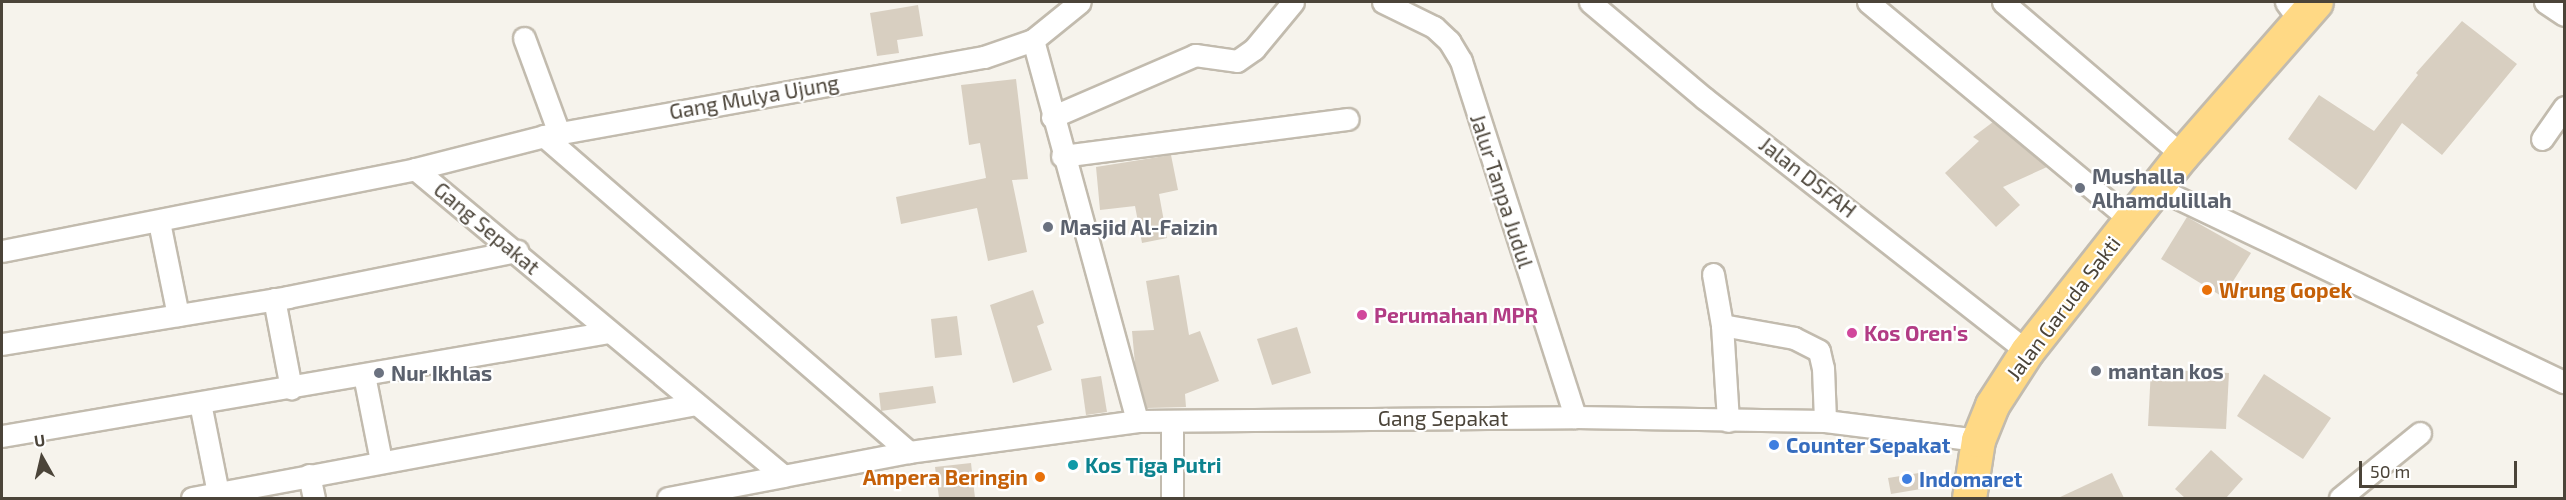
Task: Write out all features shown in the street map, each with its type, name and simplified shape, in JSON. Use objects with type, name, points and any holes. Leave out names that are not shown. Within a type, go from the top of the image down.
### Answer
[{"type":"highway","name":"Jalan Garuda Sakti","points":[[1969,498],[1978,440],[1992,405],[2027,351],[2300,8]]},
{"type":"street","name":"Gang Mulya Ujung","points":[[415,169],[552,134],[984,57],[1033,40],[1080,2]]},
{"type":"street","points":[[1052,117],[1195,55],[1237,61],[1254,50],[1293,2]]},
{"type":"street","name":"Jalur Tanpa Judul","points":[[1383,2],[1434,27],[1449,41],[1461,61],[1575,417]]},
{"type":"street","name":"Jalan DSFAH","points":[[1590,2],[1704,98],[2027,351]]},
{"type":"street","points":[[1868,2],[2131,220]]},
{"type":"street","points":[[2003,2],[2182,155]]},
{"type":"street","points":[[2545,2],[2565,15]]},
{"type":"street","points":[[524,38],[552,134],[909,452]]},
{"type":"street","points":[[1033,40],[1062,156],[1137,421]]},
{"type":"street","points":[[2542,139],[2565,106]]},
{"type":"street","points":[[1062,156],[1348,119]]},
{"type":"street","name":"Gang Sepakat","points":[[2,251],[159,222],[415,169],[518,251],[609,332],[783,476],[909,452],[1137,421],[1575,417],[1825,421],[1978,440]]},
{"type":"street","points":[[2157,189],[2565,382]]},
{"type":"street","points":[[159,222],[178,315]]},
{"type":"street","points":[[2,344],[274,299],[518,251]]},
{"type":"street","points":[[1713,274],[1722,325],[1728,421]]},
{"type":"street","points":[[274,299],[291,388]]},
{"type":"street","points":[[1722,325],[1794,338],[1816,348],[1823,368],[1825,421]]},
{"type":"street","points":[[2,436],[609,332]]},
{"type":"street","points":[[363,375],[381,461]]},
{"type":"street","points":[[200,403],[218,493]]},
{"type":"street","points":[[192,498],[696,404]]},
{"type":"street","points":[[1172,421],[1172,498]]},
{"type":"street","points":[[2340,498],[2366,489],[2420,434]]},
{"type":"street","points":[[309,475],[314,498]]},
{"type":"street","points":[[668,498],[783,476]]},
{"type":"building","points":[[918,5],[923,36],[897,40],[899,53],[877,56],[870,13]]},
{"type":"building","points":[[2462,21],[2517,64],[2442,155],[2402,123],[2356,190],[2288,139],[2319,95],[2374,131],[2418,75],[2416,73]]},
{"type":"building","points":[[1016,79],[1028,179],[1012,180],[1027,252],[988,261],[977,208],[901,224],[896,197],[986,178],[980,143],[969,145],[961,85]]},
{"type":"building","points":[[1993,122],[2047,167],[2003,187],[2020,205],[1996,227],[1945,173],[1979,141],[1973,137]]},
{"type":"building","points":[[1171,155],[1178,190],[1159,194],[1167,238],[1142,243],[1135,206],[1100,210],[1096,167]]},
{"type":"building","points":[[2187,217],[2251,253],[2223,297],[2161,259]]},
{"type":"building","points":[[1179,275],[1189,335],[1200,331],[1219,381],[1185,394],[1186,407],[1147,408],[1135,364],[1132,331],[1154,330],[1146,281]]},
{"type":"building","points":[[1033,290],[1044,323],[1037,326],[1052,370],[1013,383],[990,305]]},
{"type":"building","points":[[957,316],[962,355],[935,358],[931,319]]},
{"type":"building","points":[[1297,327],[1311,373],[1272,385],[1257,339]]},
{"type":"building","points":[[2151,369],[2229,373],[2226,429],[2148,426]]},
{"type":"building","points":[[2264,374],[2331,418],[2303,459],[2237,416]]},
{"type":"building","points":[[1101,376],[1107,412],[1086,415],[1081,379]]},
{"type":"building","points":[[933,386],[936,403],[881,411],[879,393]]},
{"type":"building","points":[[2211,450],[2243,479],[2226,498],[2185,498],[2175,489]]},
{"type":"building","points":[[971,463],[975,498],[939,498],[935,467]]},
{"type":"building","points":[[1925,472],[1927,488],[1891,494],[1888,478]]},
{"type":"building","points":[[2112,473],[2124,498],[2058,498]]},
{"type":"place","name":"Mushalla Alhamdulillah","points":[[2080,188]]},
{"type":"place","name":"Masjid Al-Faizin","points":[[1048,227]]},
{"type":"place","name":"Wrung Gopek","points":[[2207,290]]},
{"type":"place","name":"Perumahan MPR","points":[[1362,315]]},
{"type":"place","name":"Kos Oren's","points":[[1852,333]]},
{"type":"place","name":"mantan kos","points":[[2096,371]]},
{"type":"place","name":"Nur Ikhlas","points":[[379,373]]},
{"type":"place","name":"Counter Sepakat","points":[[1774,445]]},
{"type":"place","name":"Kos Tiga Putri","points":[[1073,465]]},
{"type":"place","name":"Ampera Beringin","points":[[1040,477]]},
{"type":"place","name":"Indomaret","points":[[1907,479]]}]
